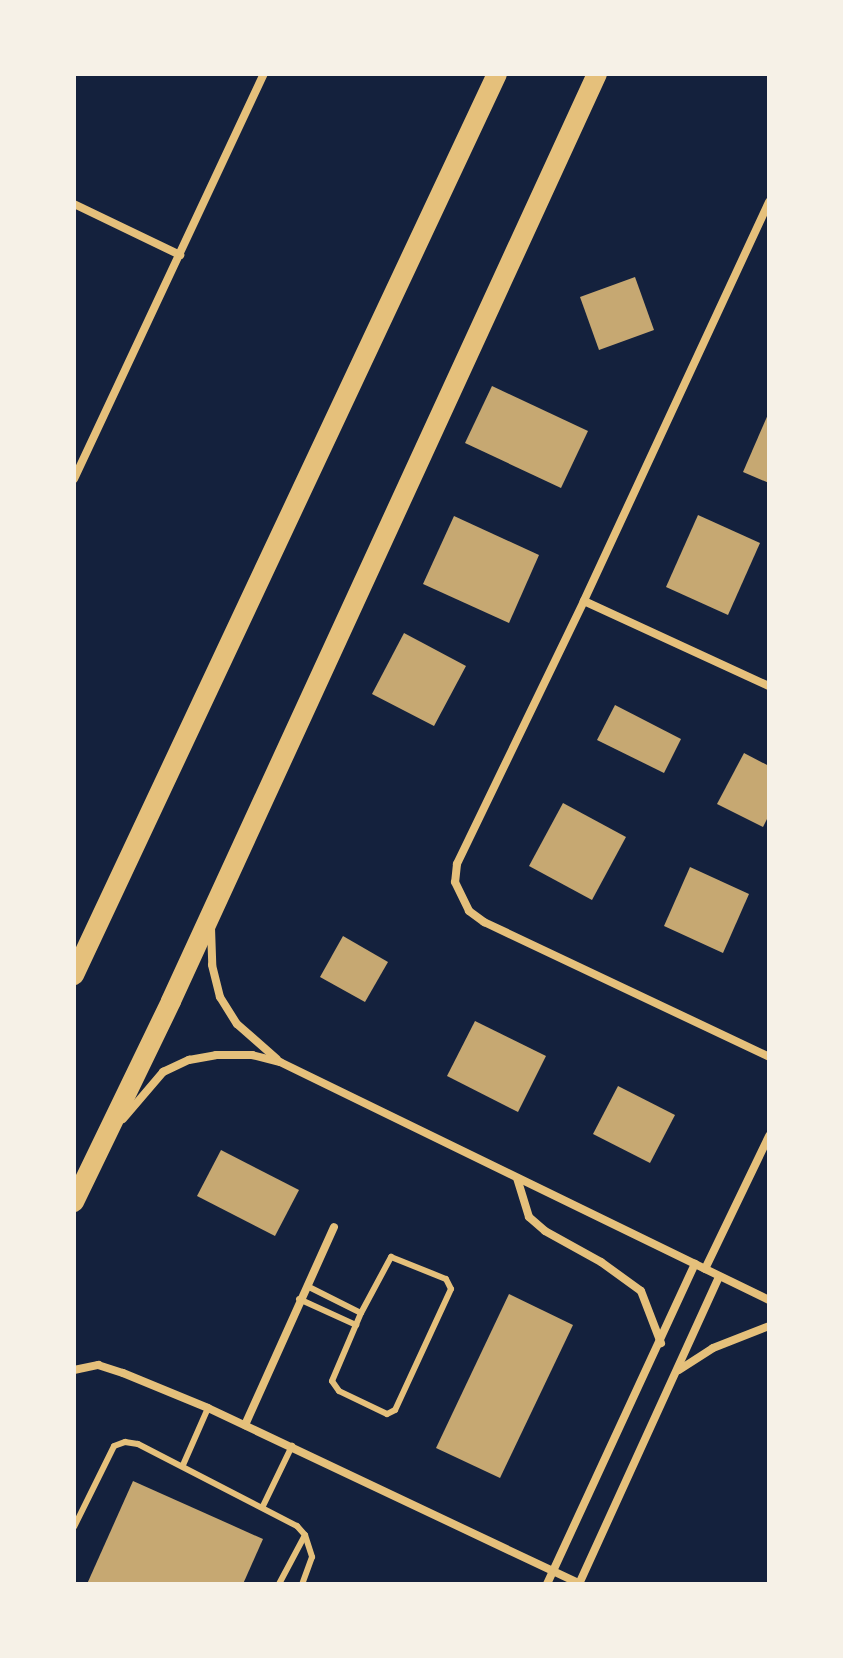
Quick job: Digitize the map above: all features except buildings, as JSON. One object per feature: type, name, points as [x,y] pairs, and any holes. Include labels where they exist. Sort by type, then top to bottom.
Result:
[{"type":"main road","points":[[74,975],[497,74]]},
{"type":"main road","points":[[74,1202],[171,1001],[233,860],[597,74]]},
{"type":"street","points":[[74,479],[264,74]]},
{"type":"street","points":[[769,202],[584,601],[457,864],[455,882],[469,911],[484,922],[769,1057]]},
{"type":"street","points":[[74,204],[180,255]]},
{"type":"street","points":[[584,601],[769,686]]},
{"type":"street","points":[[233,860],[216,900],[212,922],[215,981],[220,997],[237,1024],[280,1062]]},
{"type":"street","points":[[98,1152],[163,1072],[189,1060],[216,1055],[252,1055],[280,1062],[769,1300]]},
{"type":"street","points":[[705,1269],[769,1136]]},
{"type":"street","points":[[517,1178],[529,1217],[545,1231],[601,1262],[641,1291],[661,1343]]},
{"type":"street","points":[[245,1425],[299,1299],[334,1227]]},
{"type":"street","points":[[547,1584],[695,1264]]},
{"type":"street","points":[[74,1370],[98,1365],[208,1408],[579,1584],[719,1277]]},
{"type":"street","points":[[678,1370],[713,1348],[769,1326]]},
{"type":"lane","points":[[394,1256],[446,1279],[451,1286],[393,1413],[387,1414],[350,1397],[333,1385],[333,1378],[356,1325],[386,1261],[394,1256]]},
{"type":"lane","points":[[306,1285],[361,1313]]},
{"type":"lane","points":[[299,1299],[356,1325]]},
{"type":"lane","points":[[183,1465],[208,1408]]},
{"type":"lane","points":[[74,1527],[114,1446],[125,1442],[138,1444],[263,1506],[305,1535],[312,1557],[302,1584]]},
{"type":"lane","points":[[263,1506],[292,1446]]},
{"type":"lane","points":[[279,1584],[305,1535]]}]
